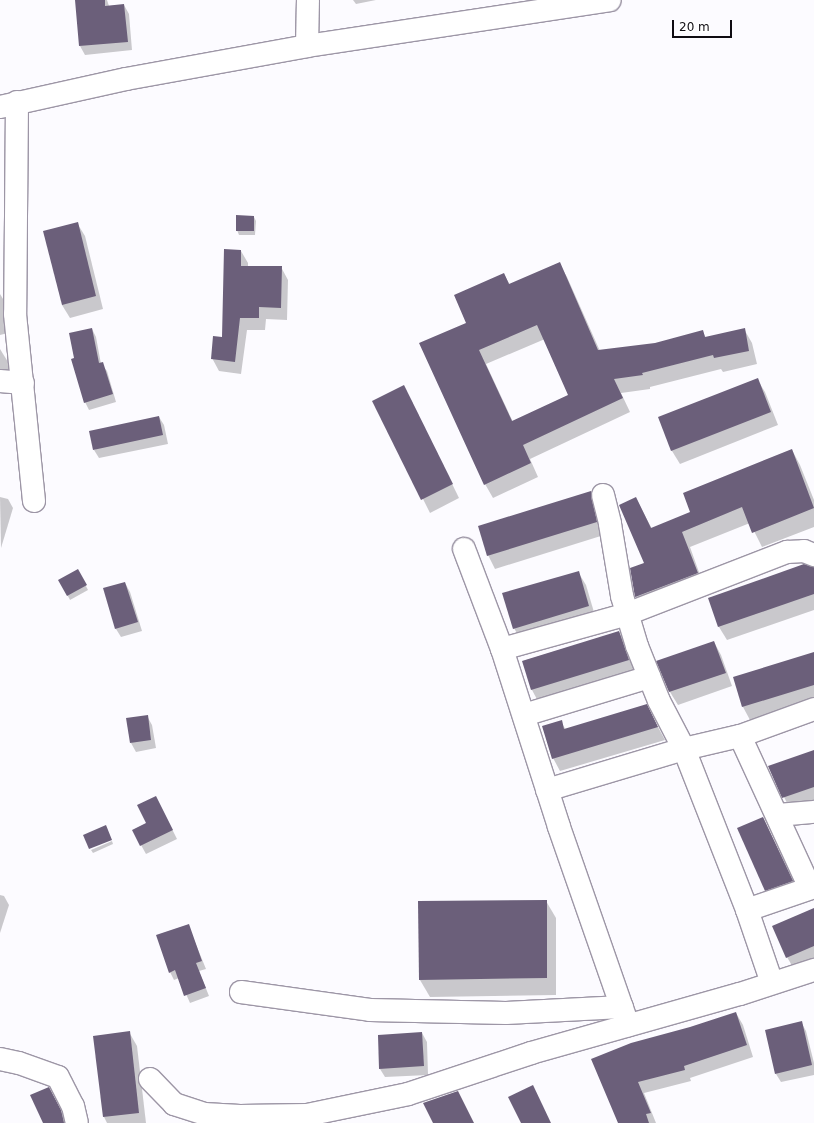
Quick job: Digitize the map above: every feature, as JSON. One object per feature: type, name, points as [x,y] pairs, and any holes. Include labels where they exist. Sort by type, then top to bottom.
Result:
[{"type":"street","points":[[307,46],[308,0]]},
{"type":"street","points":[[34,501],[15,314],[8,105],[126,79],[307,46],[489,9],[610,0]]},
{"type":"street","points":[[0,381],[23,383]]},
{"type":"street","points":[[603,495],[622,596],[627,614],[659,701],[684,749],[747,910],[772,983]]},
{"type":"street","points":[[464,549],[502,649],[601,952],[625,1016]]},
{"type":"street","points":[[502,649],[627,614],[787,552],[804,550],[814,555]]},
{"type":"street","points":[[524,715],[649,677]]},
{"type":"street","points":[[547,790],[684,749],[740,736],[814,709]]},
{"type":"street","points":[[740,736],[812,888],[747,910]]},
{"type":"street","points":[[778,815],[814,812]]},
{"type":"street","points":[[150,1079],[174,1104],[204,1114],[240,1116],[307,1115],[408,1094],[531,1053],[625,1016],[772,983],[814,970]]},
{"type":"street","points":[[241,992],[370,1010],[625,1016]]},
{"type":"street","points":[[0,1059],[19,1062],[58,1077],[70,1100],[77,1123]]},
{"type":"building","points":[[75,0],[105,0],[105,6],[124,4],[128,42],[79,46]]},
{"type":"building","points":[[236,215],[254,216],[254,231],[236,231]]},
{"type":"building","points":[[78,222],[96,296],[62,305],[43,231]]},
{"type":"building","points":[[224,249],[241,250],[241,266],[282,266],[281,308],[259,307],[259,318],[240,318],[235,362],[211,359],[213,336],[222,337]]},
{"type":"building","points":[[560,262],[598,350],[655,343],[703,330],[705,337],[745,328],[749,351],[714,358],[713,355],[642,373],[643,375],[614,379],[623,398],[523,445],[531,463],[484,485],[419,343],[466,323],[454,295],[504,273],[509,284]],"holes":[[[537,325],[568,395],[512,421],[479,350]]]},
{"type":"building","points":[[92,328],[99,363],[103,362],[113,394],[84,403],[71,359],[74,358],[69,333]]},
{"type":"building","points":[[758,378],[771,412],[671,451],[658,417]]},
{"type":"building","points":[[404,385],[453,484],[421,500],[372,401]]},
{"type":"building","points":[[159,416],[163,435],[93,450],[89,431]]},
{"type":"building","points":[[792,449],[814,508],[752,533],[742,507],[682,532],[698,573],[635,597],[630,568],[644,563],[619,505],[636,497],[651,528],[690,512],[683,493]]},
{"type":"building","points":[[591,491],[597,522],[487,556],[478,526]]},
{"type":"building","points":[[804,564],[814,567],[814,594],[718,627],[708,598]]},
{"type":"building","points":[[78,569],[87,585],[67,596],[58,580]]},
{"type":"building","points":[[579,571],[589,606],[513,629],[502,593]]},
{"type":"building","points":[[125,582],[138,622],[115,629],[103,588]]},
{"type":"building","points":[[619,631],[629,660],[531,690],[522,661]]},
{"type":"building","points":[[714,641],[726,673],[669,692],[656,661]]},
{"type":"building","points":[[814,652],[814,685],[742,707],[733,677]]},
{"type":"building","points":[[647,704],[658,727],[552,759],[542,726],[562,720],[564,729]]},
{"type":"building","points":[[148,715],[151,740],[130,743],[126,718]]},
{"type":"building","points":[[814,750],[814,787],[782,798],[768,766]]},
{"type":"building","points":[[156,796],[173,830],[140,846],[132,830],[146,823],[137,805]]},
{"type":"building","points":[[763,817],[793,881],[765,891],[737,828]]},
{"type":"building","points":[[106,825],[112,840],[89,849],[83,835]]},
{"type":"building","points":[[547,900],[547,978],[419,980],[418,901]]},
{"type":"building","points":[[814,908],[814,946],[786,958],[772,926]]},
{"type":"building","points":[[189,924],[202,961],[196,963],[206,988],[184,996],[175,970],[169,973],[156,935]]},
{"type":"building","points":[[736,1012],[747,1045],[684,1066],[685,1070],[638,1082],[651,1113],[646,1114],[649,1123],[618,1123],[591,1059],[631,1043],[690,1027]]},
{"type":"building","points":[[802,1021],[812,1065],[775,1074],[765,1030]]},
{"type":"building","points":[[130,1031],[139,1113],[103,1117],[93,1036]]},
{"type":"building","points":[[422,1032],[424,1066],[379,1069],[378,1035]]},
{"type":"building","points":[[533,1085],[551,1123],[521,1123],[508,1097]]},
{"type":"building","points":[[49,1087],[61,1110],[64,1123],[43,1123],[30,1095]]},
{"type":"building","points":[[458,1091],[474,1123],[433,1123],[423,1103]]}]
